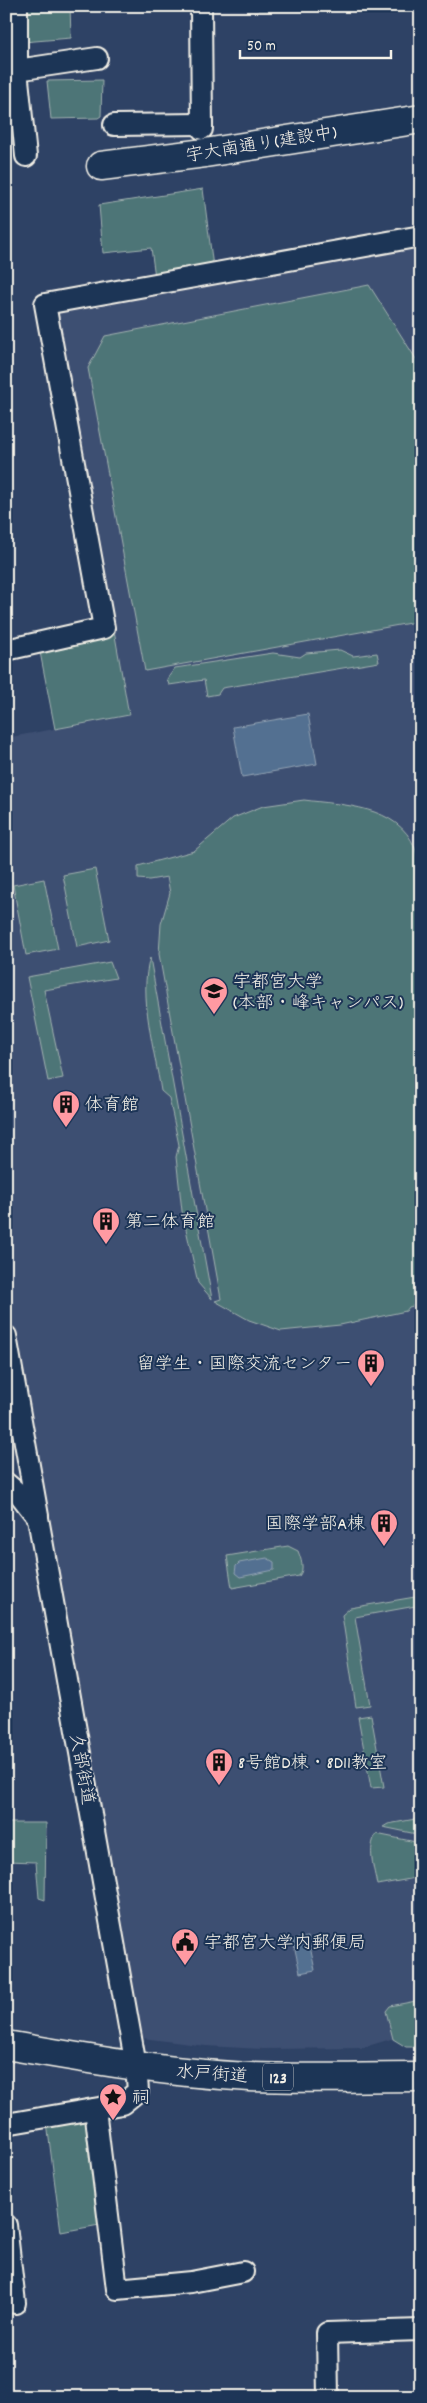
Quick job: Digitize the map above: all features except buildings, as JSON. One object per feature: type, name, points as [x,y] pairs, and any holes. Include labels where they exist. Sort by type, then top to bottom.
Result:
[{"type":"main road","name":"宇大南通り(建設中)","points":[[101,166],[205,153],[421,119]]},
{"type":"main road","name":"水戸街道","points":[[6,2045],[136,2066],[251,2077],[421,2077]]},
{"type":"street","points":[[16,6],[12,71],[26,156]]},
{"type":"street","points":[[114,125],[202,126],[201,6]]},
{"type":"street","points":[[12,71],[97,58]]},
{"type":"street","points":[[6,650],[104,628],[45,304],[421,236]]},
{"type":"street","points":[[6,1336],[38,1518]]},
{"type":"street","name":"久部街道","points":[[6,1483],[20,1495],[38,1518],[136,2066],[138,2091],[122,2104],[95,2109]]},
{"type":"street","points":[[6,2124],[95,2109],[117,2289],[191,2282],[243,2272]]},
{"type":"street","points":[[6,2225],[15,2303]]},
{"type":"street","points":[[328,2397],[327,2333],[421,2330]]},
{"type":"shaded area","name":"宇都宮大学 (本部・峰キャンパス)","points":[[421,244],[421,2047],[406,2047],[391,2039],[361,2048],[263,2049],[206,2046],[142,2038],[6,1292],[6,738],[129,715],[54,308]]},
{"type":"shaded area","points":[[308,714],[317,764],[242,777],[233,727]]},
{"type":"shaded area","points":[[267,1558],[274,1562],[274,1570],[240,1577],[235,1573],[236,1566],[239,1563]]},
{"type":"shaded area","points":[[308,1937],[315,1970],[300,1973],[293,1940]]},
{"type":"green space","points":[[70,6],[71,38],[23,42],[24,7]]},
{"type":"green space","points":[[258,6],[316,6],[316,11],[258,10]]},
{"type":"green space","points":[[102,80],[101,116],[98,118],[51,119],[47,81]]},
{"type":"green space","points":[[203,189],[213,267],[155,277],[151,248],[103,253],[99,205]]},
{"type":"green space","points":[[369,285],[418,362],[421,381],[421,621],[145,671],[88,368],[105,336]]},
{"type":"green space","points":[[114,630],[129,715],[55,729],[39,647]]},
{"type":"green space","points":[[340,650],[353,656],[377,653],[379,662],[222,688],[218,694],[207,696],[204,680],[169,685],[167,679],[175,668],[273,653],[300,657],[306,653]]},
{"type":"green space","points":[[304,800],[351,806],[382,815],[396,823],[407,834],[417,854],[421,874],[421,1304],[409,1307],[406,1311],[340,1325],[281,1331],[249,1320],[215,1301],[221,1299],[159,954],[161,924],[170,893],[167,877],[149,880],[138,879],[138,866],[194,851],[233,818],[263,806]]},
{"type":"green space","points":[[95,869],[109,940],[77,947],[63,875]]},
{"type":"green space","points":[[44,879],[58,949],[26,955],[13,885]]},
{"type":"green space","points":[[150,958],[212,1299],[198,1283],[182,1211],[176,1157],[179,1145],[169,1098],[161,1091],[149,1024],[146,989]]},
{"type":"green space","points":[[110,962],[116,978],[44,990],[63,1078],[48,1081],[27,977]]},
{"type":"green space","points":[[288,1546],[298,1551],[302,1567],[299,1576],[232,1588],[227,1556]]},
{"type":"green space","points":[[421,1596],[421,1605],[355,1617],[370,1705],[356,1707],[342,1615],[350,1608]]},
{"type":"green space","points":[[371,1715],[384,1787],[371,1788],[358,1717]]},
{"type":"green space","points":[[421,1818],[421,1835],[383,1827],[388,1824]]},
{"type":"green space","points":[[6,1823],[46,1823],[45,1900],[39,1898],[36,1862],[6,1861]]},
{"type":"green space","points":[[376,1834],[421,1843],[421,1877],[377,1885],[372,1853],[373,1840]]},
{"type":"green space","points":[[421,2000],[421,2047],[406,2047],[393,2039],[386,2011],[390,2006]]},
{"type":"green space","points":[[93,2115],[105,2224],[61,2232],[47,2123]]},
{"type":"place","name":"宇都宮大学 (本部・峰キャンパス)","points":[[214,1015]]},
{"type":"place","name":"体育館","points":[[66,1128]]},
{"type":"place","name":"第二体育館","points":[[106,1245]]},
{"type":"place","name":"留学生・国際交流センター","points":[[371,1387]]},
{"type":"place","name":"国際学部A棟","points":[[384,1547]]},
{"type":"place","name":"8号館D棟・8D11教室","points":[[219,1786]]},
{"type":"place","name":"宇都宮大学内郵便局","points":[[185,1966]]},
{"type":"place","name":"祠","points":[[113,2121]]}]
